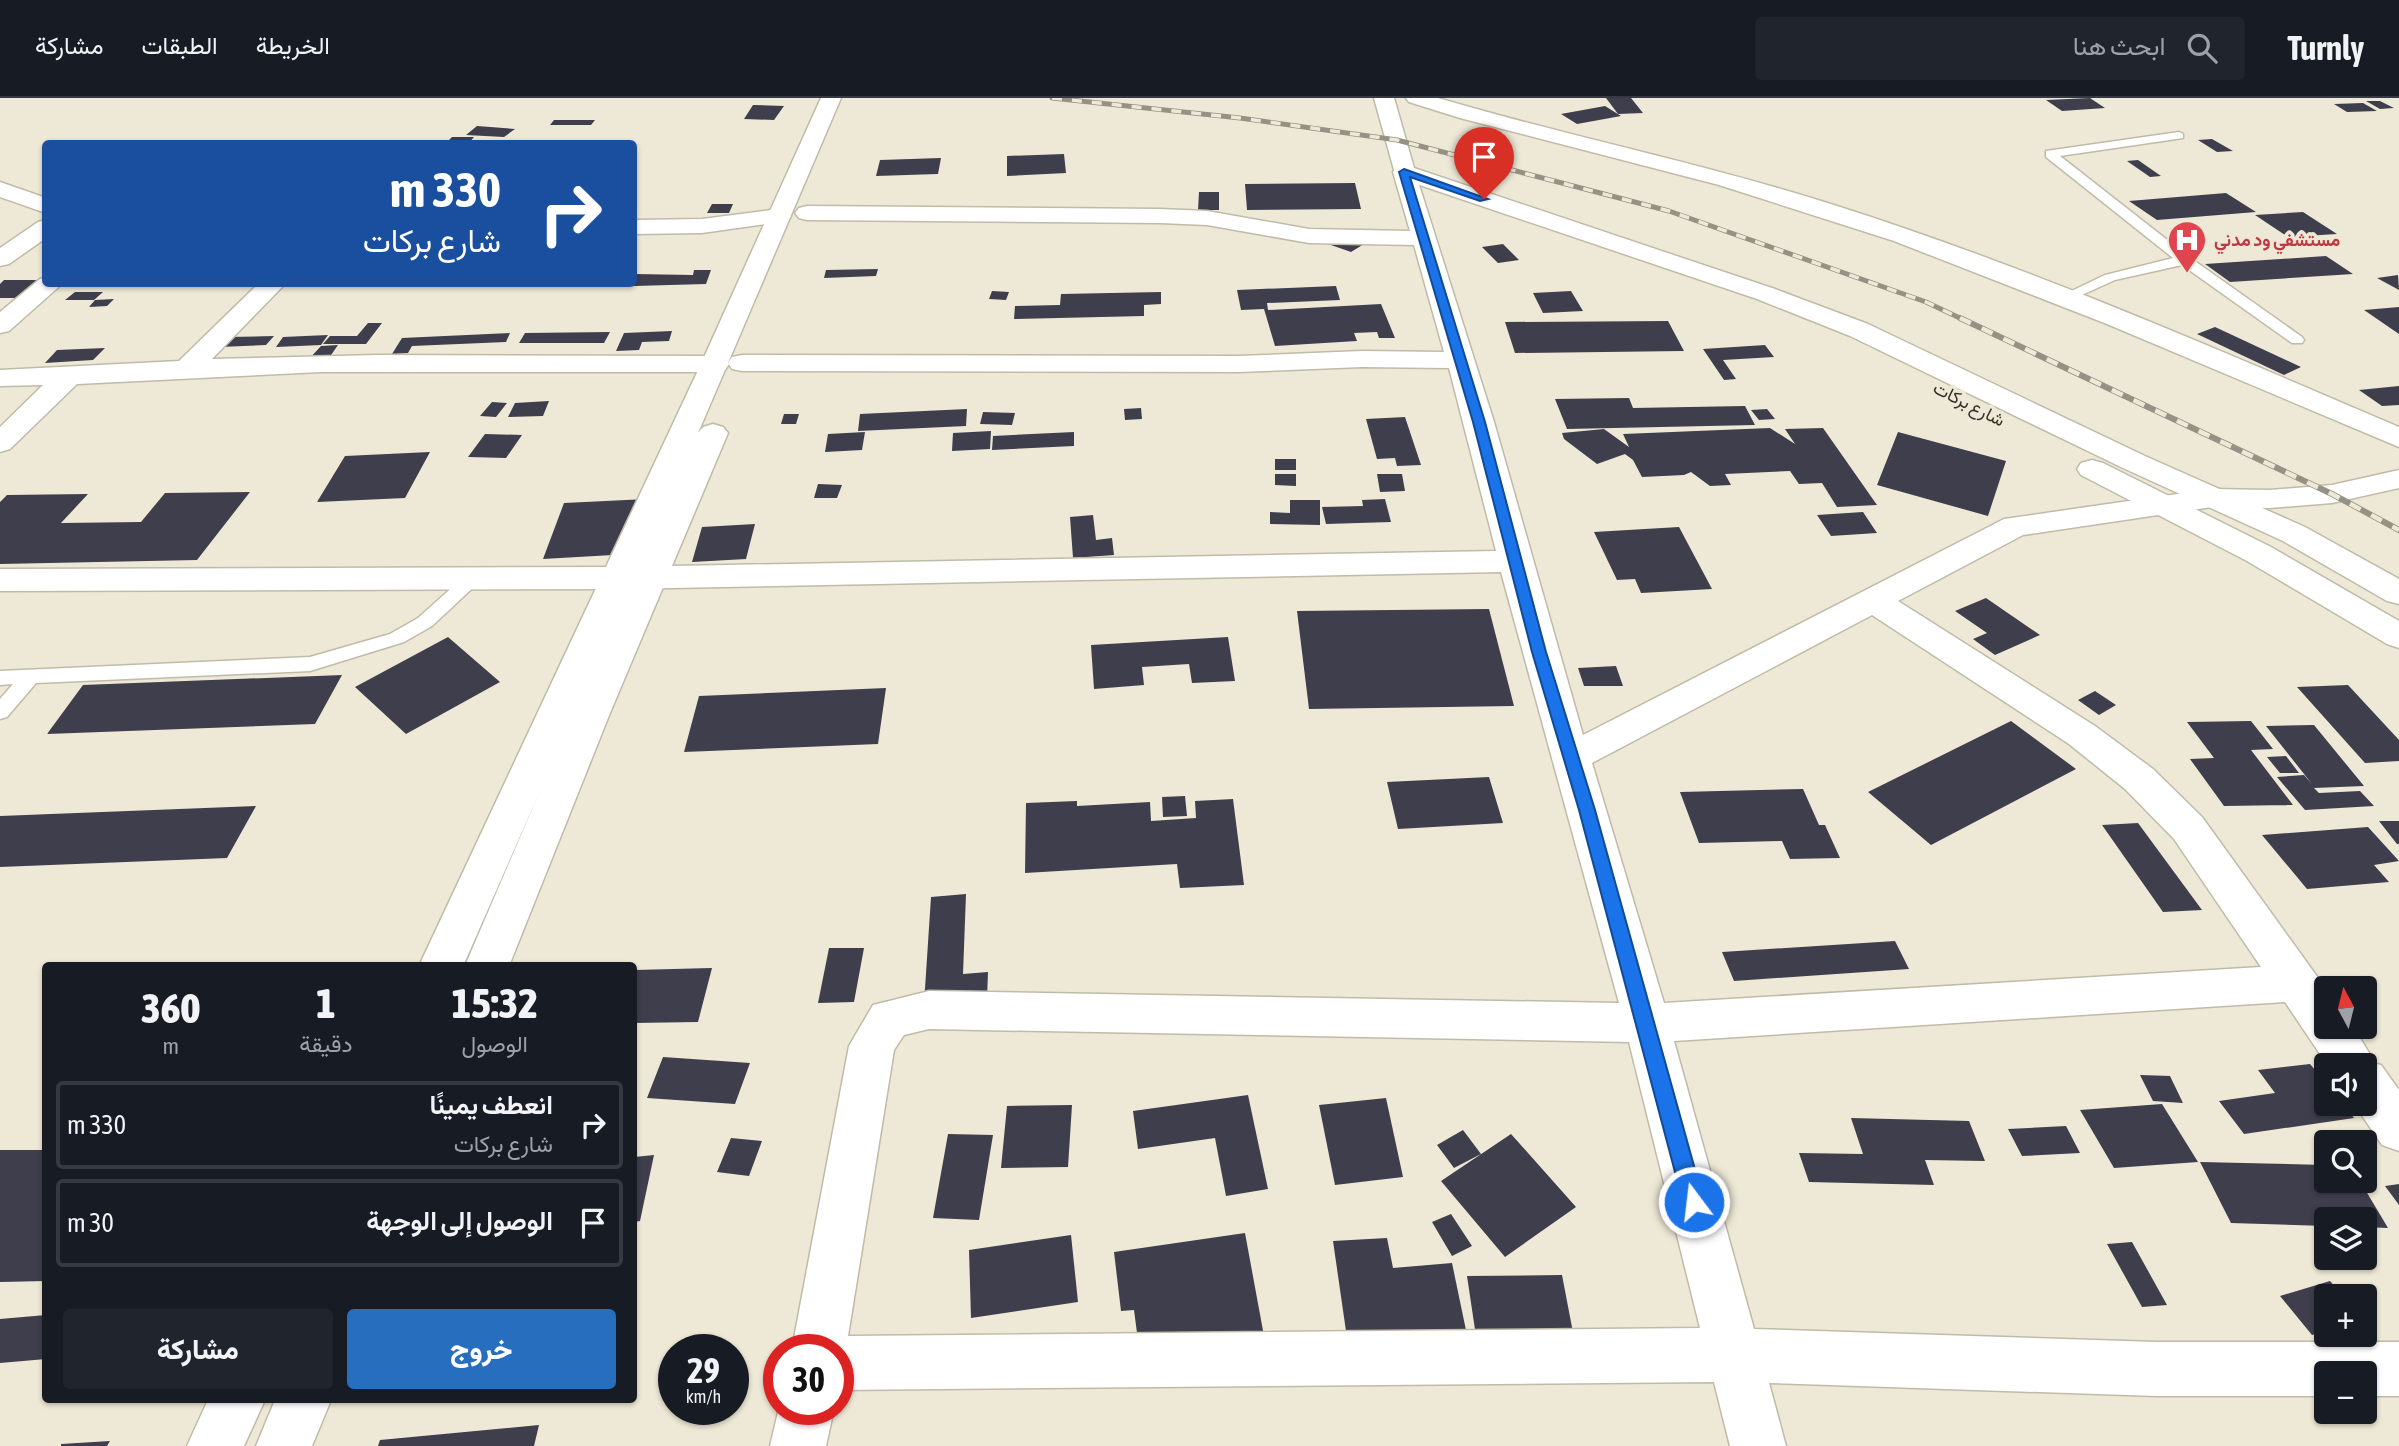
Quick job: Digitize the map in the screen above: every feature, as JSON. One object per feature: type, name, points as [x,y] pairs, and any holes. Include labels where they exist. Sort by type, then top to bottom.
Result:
[{"type":"street","points":[[793,215],[831,98]]},
{"type":"street","points":[[489,962],[652,576],[729,363],[793,215],[856,98]]},
{"type":"street","points":[[1416,98],[1826,210],[2068,296],[2399,438]]},
{"type":"street","points":[[1386,99],[1422,238],[1479,422],[1515,561],[1647,1023],[1758,1446]]},
{"type":"street","name":"شارع بركات","points":[[1404,172],[1766,294],[1859,330],[2212,498],[2294,534],[2399,593]]},
{"type":"street","points":[[0,189],[42,205]]},
{"type":"street","name":"شارع بركات","points":[[1520,213],[1572,247],[1626,269],[1731,304],[1911,375],[2259,554],[2399,636]]},
{"type":"street","points":[[637,227],[702,226],[793,215],[1184,217],[1207,218],[1309,236],[1422,238]]},
{"type":"street","points":[[0,324],[42,235]]},
{"type":"street","points":[[187,368],[269,287]]},
{"type":"street","points":[[0,378],[330,364],[1156,362],[1238,365],[1362,359],[1459,360]]},
{"type":"street","points":[[443,962],[545,732],[619,578],[729,363]]},
{"type":"street","points":[[0,443],[68,377]]},
{"type":"street","points":[[1572,757],[2015,526],[2212,498],[2270,499],[2332,494],[2399,479]]},
{"type":"street","points":[[2367,487],[2399,503]]},
{"type":"street","points":[[0,580],[619,578],[1377,566],[1515,561]]},
{"type":"street","points":[[1871,599],[2082,735],[2139,779],[2188,828],[2314,1009]]},
{"type":"street","points":[[822,1334],[872,1046],[889,1019],[929,1010],[1647,1023],[2295,983]]},
{"type":"street","points":[[2377,1098],[2399,1129]]},
{"type":"street","points":[[854,1363],[1734,1355],[2156,1369],[2399,1369]]},
{"type":"street","points":[[215,1446],[236,1403]]},
{"type":"street","points":[[284,1446],[302,1403]]},
{"type":"street","points":[[798,1446],[803,1425]]},
{"type":"lane","points":[[2179,136],[2050,154],[2184,260],[2297,340]]},
{"type":"lane","points":[[2068,296],[2098,280],[2124,271],[2184,260]]},
{"type":"lane","points":[[0,678],[310,664],[397,638],[425,622],[472,579]]},
{"type":"lane","points":[[0,712],[29,678]]},
{"type":"building","points":[[1606,98],[1631,98],[1643,113],[1618,114]]},
{"type":"building","points":[[2090,98],[2105,108],[2062,111],[2046,100]]},
{"type":"building","points":[[2366,101],[2380,101],[2394,108],[2380,109]]},
{"type":"building","points":[[2363,103],[2377,111],[2347,112],[2334,104]]},
{"type":"building","points":[[753,105],[784,106],[774,120],[744,119]]},
{"type":"building","points":[[1605,106],[1621,116],[1577,124],[1561,114]]},
{"type":"building","points":[[554,120],[595,120],[591,125],[550,125]]},
{"type":"building","points":[[477,126],[515,129],[504,137],[466,135]]},
{"type":"building","points":[[452,137],[474,137],[471,140],[449,140]]},
{"type":"building","points":[[2212,139],[2233,151],[2217,152],[2198,140]]},
{"type":"building","points":[[1064,154],[1066,173],[1007,176],[1007,156]]},
{"type":"building","points":[[941,158],[938,174],[876,176],[880,160]]},
{"type":"building","points":[[2138,160],[2161,176],[2150,177],[2127,161]]},
{"type":"building","points":[[1355,183],[1361,209],[1247,210],[1245,184]]},
{"type":"building","points":[[1199,192],[1219,192],[1219,210],[1198,210]]},
{"type":"building","points":[[2226,193],[2256,212],[2157,220],[2129,201]]},
{"type":"building","points":[[712,204],[733,204],[729,213],[707,213]]},
{"type":"building","points":[[2303,212],[2337,234],[2288,237],[2255,215]]},
{"type":"building","points":[[1311,238],[1364,244],[1351,252]]},
{"type":"building","points":[[1503,244],[1519,260],[1498,263],[1482,247]]},
{"type":"building","points":[[2326,256],[2353,274],[2230,282],[2205,264]]},
{"type":"building","points":[[878,269],[876,276],[824,278],[826,270]]},
{"type":"building","points":[[694,270],[711,270],[706,284],[637,286],[637,274],[693,275]]},
{"type":"building","points":[[2398,275],[2399,290],[2377,278]]},
{"type":"building","points":[[4,280],[41,280],[21,298],[0,298],[0,284]]},
{"type":"building","points":[[1336,286],[1340,300],[1267,303],[1268,310],[1381,304],[1395,338],[1379,338],[1377,332],[1354,333],[1357,341],[1275,346],[1264,309],[1241,310],[1237,290]]},
{"type":"building","points":[[992,291],[1009,292],[1006,300],[989,299]]},
{"type":"building","points":[[1571,291],[1583,311],[1543,313],[1533,293]]},
{"type":"building","points":[[75,292],[103,292],[94,300],[65,300]]},
{"type":"building","points":[[1161,292],[1161,304],[1144,305],[1144,316],[1014,319],[1015,306],[1060,305],[1061,294]]},
{"type":"building","points":[[114,299],[107,306],[89,307],[95,300]]},
{"type":"building","points":[[2399,307],[2399,334],[2364,310]]},
{"type":"building","points":[[1668,321],[1684,351],[1515,353],[1505,322]]},
{"type":"building","points":[[368,323],[382,323],[366,344],[323,344],[330,336],[357,336]]},
{"type":"building","points":[[2215,327],[2301,367],[2284,375],[2197,334]]},
{"type":"building","points":[[672,331],[669,341],[642,342],[639,350],[616,351],[624,333]]},
{"type":"building","points":[[610,332],[604,343],[519,343],[525,333]]},
{"type":"building","points":[[510,333],[506,342],[412,346],[408,353],[392,354],[402,338]]},
{"type":"building","points":[[328,335],[321,345],[276,347],[283,337]]},
{"type":"building","points":[[274,336],[266,345],[219,347],[227,337]]},
{"type":"building","points":[[338,345],[329,358],[309,359],[321,346]]},
{"type":"building","points":[[1765,345],[1774,357],[1723,360],[1736,379],[1724,380],[1703,349]]},
{"type":"building","points":[[105,348],[93,360],[45,363],[57,350]]},
{"type":"building","points":[[2399,386],[2399,405],[2382,406],[2359,390]]},
{"type":"building","points":[[1629,398],[1633,408],[1745,406],[1755,425],[1567,429],[1555,399]]},
{"type":"building","points":[[549,401],[543,416],[508,417],[515,403]]},
{"type":"building","points":[[492,402],[507,403],[496,417],[480,416]]},
{"type":"building","points":[[1141,408],[1142,419],[1125,420],[1124,409]]},
{"type":"building","points":[[967,409],[966,426],[858,431],[860,414]]},
{"type":"building","points":[[1767,409],[1775,419],[1759,420],[1751,410]]},
{"type":"building","points":[[983,412],[1015,413],[1012,425],[980,424]]},
{"type":"building","points":[[784,414],[799,414],[796,424],[781,424]]},
{"type":"building","points":[[1405,417],[1421,465],[1397,466],[1395,458],[1377,459],[1366,419]]},
{"type":"building","points":[[1770,428],[1795,444],[1785,429],[1823,428],[1877,505],[1837,507],[1822,483],[1799,484],[1790,471],[1725,474],[1731,485],[1710,486],[1691,472],[1684,475],[1642,477],[1633,460],[1625,454],[1597,464],[1564,439],[1562,433],[1604,429],[1629,447],[1623,434]]},
{"type":"building","points":[[991,431],[990,449],[952,451],[953,433]]},
{"type":"building","points":[[865,432],[862,450],[825,452],[828,434]]},
{"type":"building","points":[[1074,432],[1074,446],[992,450],[993,436]]},
{"type":"building","points":[[1898,432],[2006,461],[1988,516],[1877,485]]},
{"type":"building","points":[[485,434],[522,435],[506,458],[468,457]]},
{"type":"building","points":[[430,452],[405,498],[317,502],[345,456]]},
{"type":"building","points":[[1275,459],[1296,459],[1296,470],[1275,470]]},
{"type":"building","points":[[1275,474],[1296,474],[1296,486],[1275,485]]},
{"type":"building","points":[[1377,474],[1402,474],[1405,491],[1380,492]]},
{"type":"building","points":[[818,484],[842,485],[837,498],[814,498]]},
{"type":"building","points":[[250,492],[197,560],[0,564],[0,502],[7,495],[88,494],[61,523],[141,522],[165,493]]},
{"type":"building","points":[[647,499],[630,554],[543,559],[564,503]]},
{"type":"building","points":[[1385,499],[1391,522],[1326,524],[1322,507],[1363,506],[1362,500]]},
{"type":"building","points":[[1290,500],[1320,500],[1320,525],[1270,524],[1270,512],[1290,513]]},
{"type":"building","points":[[1863,512],[1877,533],[1831,536],[1817,515]]},
{"type":"building","points":[[1093,515],[1096,540],[1112,538],[1114,555],[1073,558],[1070,517]]},
{"type":"building","points":[[755,524],[746,559],[692,562],[702,527]]},
{"type":"building","points":[[1679,527],[1712,589],[1641,593],[1635,579],[1617,580],[1594,532]]},
{"type":"building","points":[[1986,598],[2040,635],[1995,655],[1973,639],[1987,633],[1955,611]]},
{"type":"building","points":[[1489,609],[1514,706],[1309,709],[1297,611]]},
{"type":"building","points":[[448,637],[500,682],[406,734],[355,687]]},
{"type":"building","points":[[1228,637],[1235,681],[1192,683],[1189,664],[1142,667],[1144,685],[1094,689],[1091,645]]},
{"type":"building","points":[[1616,666],[1623,686],[1584,686],[1578,668]]},
{"type":"building","points":[[342,675],[315,724],[47,734],[83,685]]},
{"type":"building","points":[[2348,685],[2399,740],[2399,761],[2365,763],[2297,687]]},
{"type":"building","points":[[886,688],[878,744],[684,752],[699,696]]},
{"type":"building","points":[[2095,691],[2116,705],[2099,715],[2078,700]]},
{"type":"building","points":[[2011,721],[2076,769],[1931,845],[1868,792]]},
{"type":"building","points":[[2251,721],[2273,749],[2251,750],[2293,805],[2224,806],[2190,759],[2214,758],[2187,722]]},
{"type":"building","points":[[2314,725],[2364,786],[2314,788],[2319,793],[2360,791],[2374,806],[2305,810],[2277,777],[2304,775],[2312,784],[2266,726]]},
{"type":"building","points":[[2286,756],[2299,773],[2280,773],[2267,757]]},
{"type":"building","points":[[1489,777],[1503,823],[1398,829],[1387,782]]},
{"type":"building","points":[[1803,789],[1819,825],[1825,825],[1840,858],[1790,859],[1782,841],[1699,843],[1680,792]]},
{"type":"building","points":[[1185,796],[1187,816],[1163,817],[1162,797]]},
{"type":"building","points":[[1233,799],[1244,885],[1180,888],[1177,864],[1025,873],[1026,803],[1077,801],[1077,806],[1150,802],[1151,821],[1196,818],[1195,801]]},
{"type":"building","points":[[256,806],[227,858],[0,867],[0,816]]},
{"type":"building","points":[[2379,821],[2399,821],[2399,844],[2397,844]]},
{"type":"building","points":[[2138,823],[2202,910],[2163,912],[2102,825]]},
{"type":"building","points":[[2368,827],[2399,861],[2374,865],[2389,882],[2307,889],[2262,835]]},
{"type":"building","points":[[966,894],[963,974],[988,972],[987,999],[924,1004],[931,897]]},
{"type":"building","points":[[1895,941],[1909,969],[1734,981],[1722,952]]},
{"type":"building","points":[[829,948],[864,948],[854,1002],[818,1003]]},
{"type":"building","points":[[712,968],[698,1022],[637,1023],[637,970]]},
{"type":"building","points":[[663,1057],[750,1063],[735,1104],[647,1098]]},
{"type":"building","points":[[2310,1064],[2314,1069],[2314,1116],[2354,1118],[2244,1134],[2219,1101],[2275,1093],[2258,1070]]},
{"type":"building","points":[[2140,1075],[2170,1076],[2183,1103],[2153,1101]]},
{"type":"building","points":[[1248,1095],[1268,1189],[1226,1196],[1215,1138],[1138,1149],[1133,1111]]},
{"type":"building","points":[[1386,1098],[1403,1177],[1335,1185],[1319,1105]]},
{"type":"building","points":[[2162,1104],[2198,1162],[2114,1168],[2080,1110]]},
{"type":"building","points":[[1072,1105],[1068,1167],[1001,1168],[1007,1106]]},
{"type":"building","points":[[1851,1118],[1969,1121],[1985,1161],[1925,1160],[1934,1185],[1809,1182],[1799,1153],[1863,1154]]},
{"type":"building","points":[[2066,1126],[2080,1153],[2022,1156],[2008,1129]]},
{"type":"building","points":[[1463,1130],[1481,1154],[1454,1168],[1437,1145]]},
{"type":"building","points":[[948,1134],[993,1135],[979,1220],[933,1218]]},
{"type":"building","points":[[1511,1134],[1576,1207],[1505,1257],[1441,1181]]},
{"type":"building","points":[[731,1138],[762,1141],[749,1176],[717,1172]]},
{"type":"building","points":[[0,1150],[42,1150],[42,1281],[0,1282]]},
{"type":"building","points":[[654,1155],[640,1221],[637,1222],[637,1157]]},
{"type":"building","points":[[2200,1162],[2314,1165],[2314,1193],[2367,1193],[2375,1207],[2314,1207],[2314,1226],[2231,1223]]},
{"type":"building","points":[[2399,1184],[2399,1205],[2385,1186]]},
{"type":"building","points":[[2377,1210],[2388,1228],[2377,1228]]},
{"type":"building","points":[[1451,1214],[1472,1246],[1452,1256],[1432,1222]]},
{"type":"building","points":[[1245,1233],[1264,1336],[1140,1356],[1134,1310],[1121,1311],[1114,1252]]},
{"type":"building","points":[[1071,1235],[1078,1302],[971,1318],[969,1250]]},
{"type":"building","points":[[1387,1238],[1393,1268],[1452,1263],[1467,1335],[1348,1345],[1333,1241]]},
{"type":"building","points":[[2132,1242],[2167,1305],[2142,1307],[2107,1244]]},
{"type":"building","points":[[1562,1275],[1575,1343],[1477,1343],[1467,1276]]},
{"type":"building","points":[[2314,1286],[2314,1334],[2312,1335],[2280,1296]]},
{"type":"building","points":[[42,1315],[42,1359],[0,1363],[0,1319]]},
{"type":"building","points":[[539,1425],[534,1446],[378,1446],[380,1440]]},
{"type":"building","points":[[110,1441],[107,1446],[61,1446],[61,1444]]},
{"type":"railway","points":[[1052,98],[1240,118],[1397,140],[1669,211],[1926,302],[1964,320]]},
{"type":"railway","points":[[1960,318],[2332,494],[2399,530]]},
{"type":"place","name":"مستشفي ود مدني","points":[[2187,274]]},
{"type":"route","points":[[1484,199],[1404,172],[1479,422],[1539,652],[1587,810],[1694,1202]]}]
